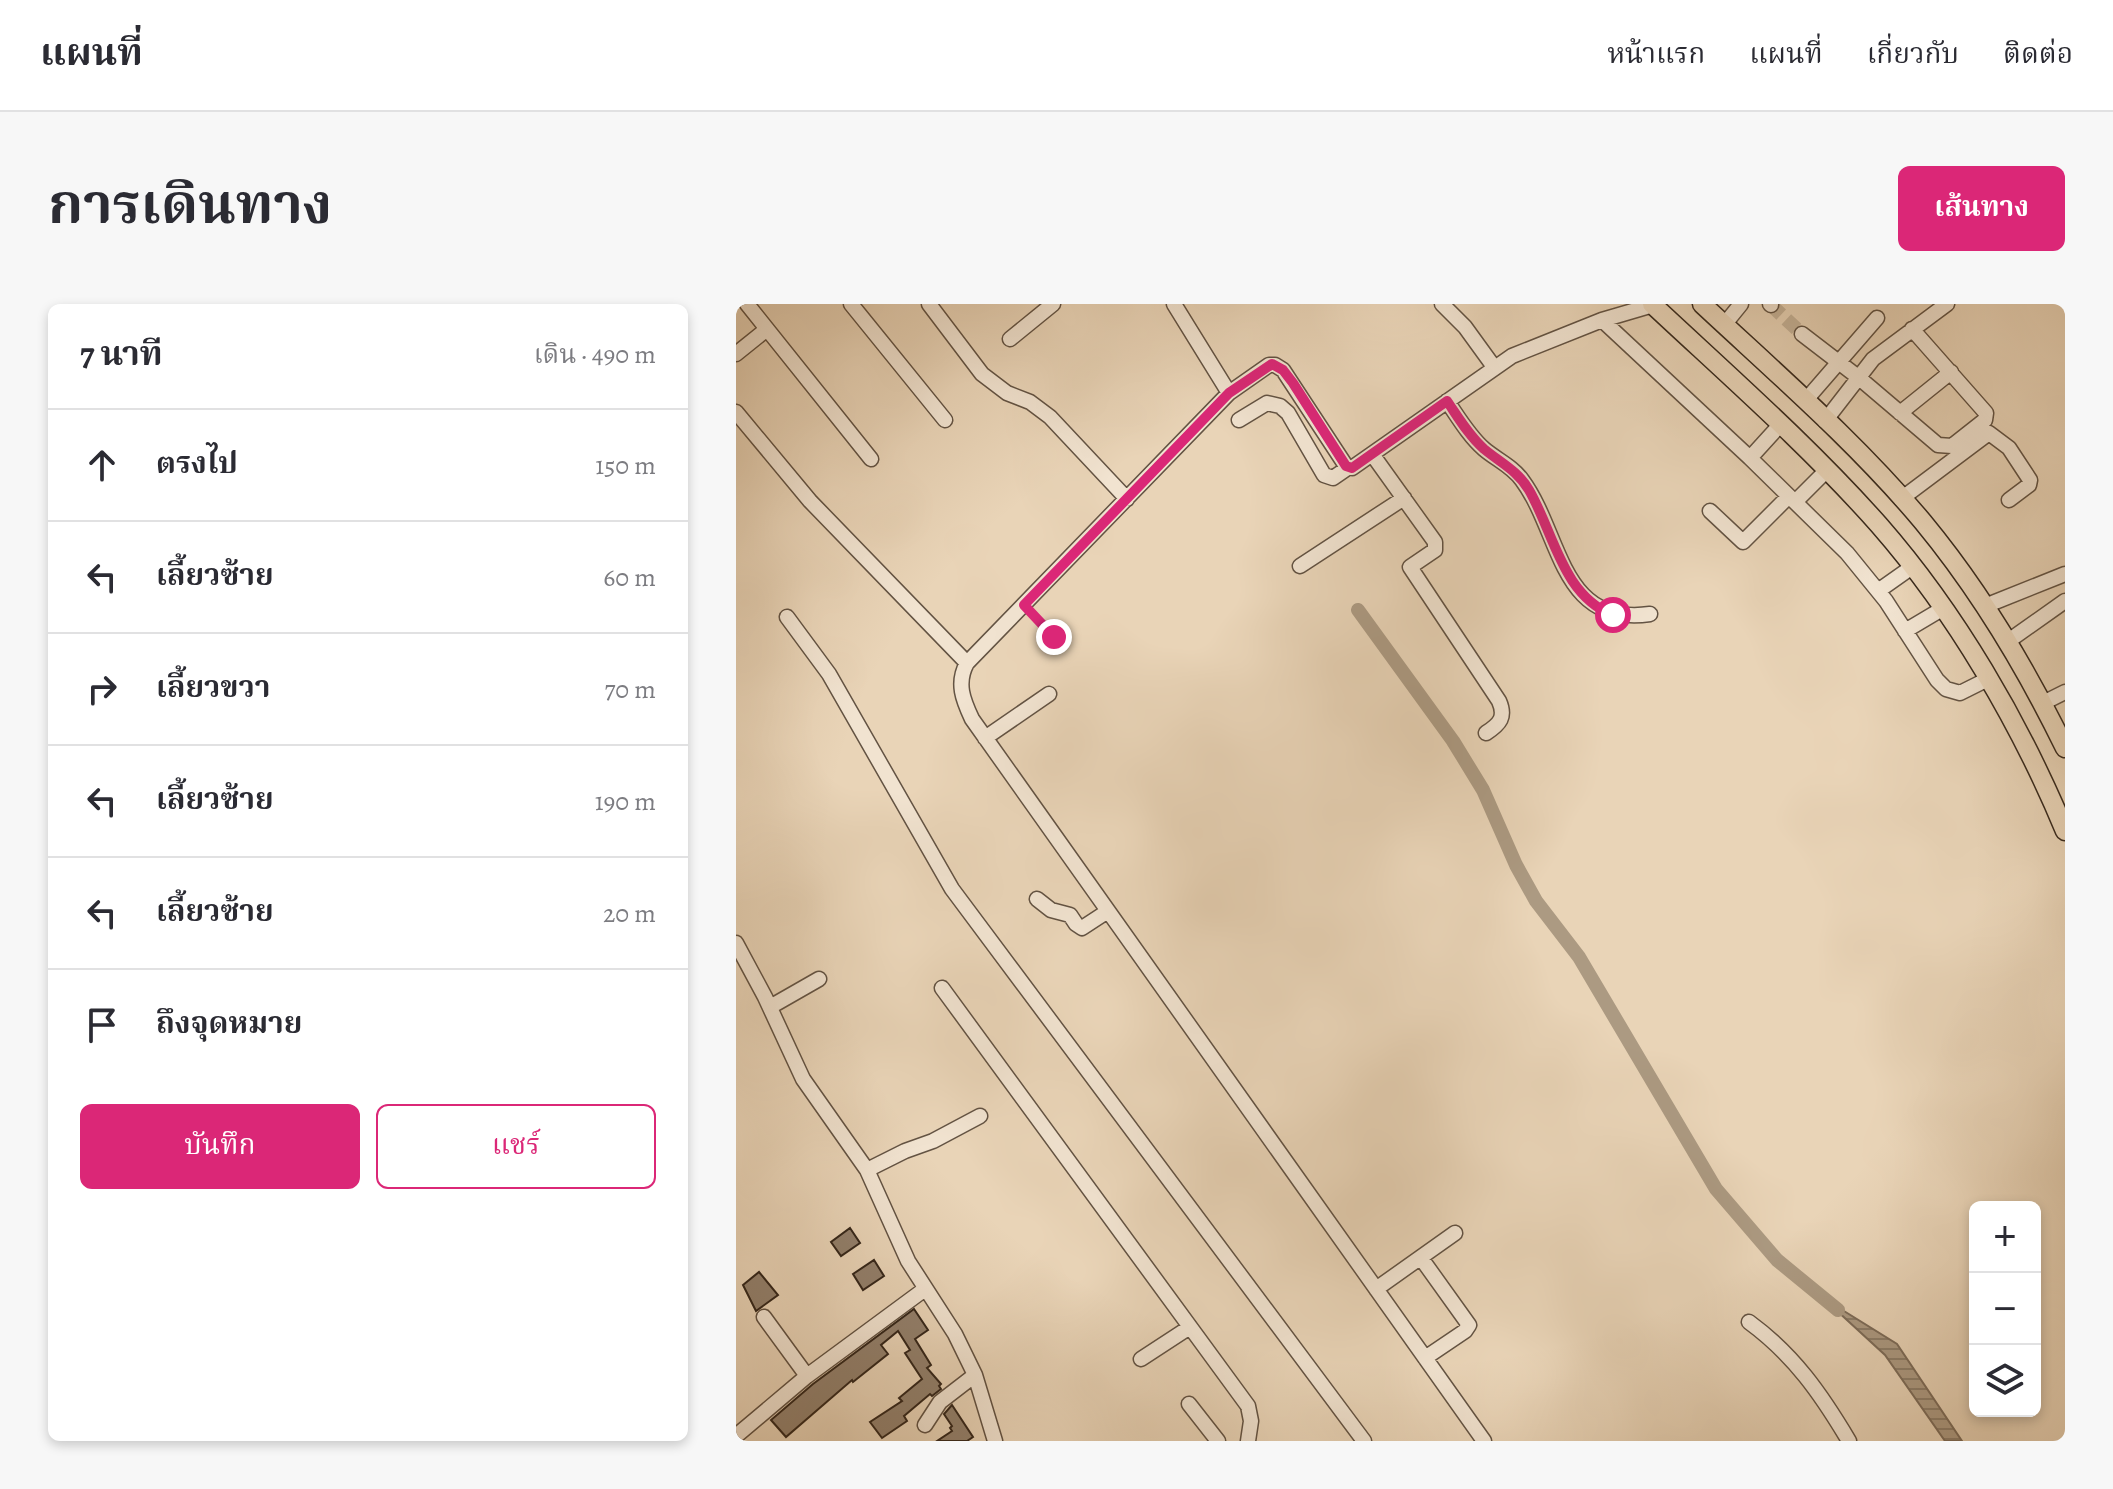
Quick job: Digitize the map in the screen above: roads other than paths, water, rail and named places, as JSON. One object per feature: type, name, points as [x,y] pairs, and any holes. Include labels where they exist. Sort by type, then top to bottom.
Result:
[{"type":"main road","points":[[1653,304],[1827,470],[1912,567],[1988,679],[2028,752],[2065,831]]},
{"type":"main road","points":[[1702,304],[1805,401],[1901,499],[1957,566],[2007,642],[2065,748]]},
{"type":"street","points":[[747,304],[871,459]]},
{"type":"street","points":[[851,304],[945,420]]},
{"type":"street","points":[[929,304],[982,374],[1007,393],[1030,402],[1050,417],[1127,499]]},
{"type":"street","points":[[1010,339],[1053,304]]},
{"type":"street","points":[[1174,304],[1229,393]]},
{"type":"street","points":[[1442,304],[1471,334],[1494,367]]},
{"type":"street","points":[[1239,420],[1267,403],[1280,406],[1288,413],[1324,475],[1333,478],[1352,468],[1512,356],[1602,320],[1653,304]]},
{"type":"street","points":[[1724,325],[1741,304]]},
{"type":"street","points":[[1825,421],[1881,352],[1947,304]]},
{"type":"street","points":[[1805,401],[1877,318]]},
{"type":"street","points":[[1602,320],[1847,553],[1878,591],[1946,689],[1960,693],[1988,679]]},
{"type":"street","points":[[736,354],[767,329]]},
{"type":"street","points":[[1802,334],[1858,377],[1928,439],[1943,447],[1952,446],[1987,417],[1984,409],[1912,329]]},
{"type":"street","points":[[1349,467],[1293,383],[1279,366],[1269,365],[1229,393],[967,663],[962,680],[962,698],[985,738],[1484,1441]]},
{"type":"street","points":[[1900,413],[1951,372]]},
{"type":"street","points":[[1447,401],[1470,434],[1484,449],[1515,471],[1530,491],[1559,556],[1580,591],[1593,605],[1613,615],[1631,617],[1650,614]]},
{"type":"street","points":[[736,412],[810,501],[967,663]]},
{"type":"street","points":[[1750,458],[1780,425]]},
{"type":"street","points":[[1901,499],[1989,433],[2009,448],[2030,480],[2029,485],[2009,500]]},
{"type":"street","points":[[1375,452],[1437,546],[1411,565],[1411,571],[1504,711],[1498,723],[1486,733]]},
{"type":"street","points":[[1710,511],[1743,542],[1827,470]]},
{"type":"street","points":[[1300,566],[1404,498]]},
{"type":"street","points":[[1878,591],[1912,567]]},
{"type":"street","points":[[1985,606],[2065,574]]},
{"type":"street","points":[[2007,642],[2065,601]]},
{"type":"street","points":[[1905,631],[1942,609]]},
{"type":"street","points":[[787,617],[829,674],[952,889],[1364,1441]]},
{"type":"street","points":[[2043,703],[2065,692]]},
{"type":"street","points":[[985,738],[1049,694]]},
{"type":"street","points":[[1037,899],[1051,910],[1070,915],[1082,928],[1108,911]]},
{"type":"street","points":[[736,943],[814,1099],[867,1170],[908,1261],[955,1334],[975,1375],[995,1441]]},
{"type":"street","points":[[770,1007],[819,979]]},
{"type":"street","points":[[942,988],[1248,1406],[1251,1421],[1248,1441]]},
{"type":"street","points":[[867,1170],[980,1116]]},
{"type":"street","points":[[1376,1289],[1455,1233]]},
{"type":"street","points":[[1421,1258],[1469,1325],[1465,1331],[1425,1358]]},
{"type":"street","points":[[736,1436],[807,1376],[925,1289]]},
{"type":"street","points":[[764,1317],[807,1376]]},
{"type":"street","points":[[1749,1322],[1789,1354],[1849,1441]]},
{"type":"street","points":[[1141,1359],[1190,1327]]},
{"type":"street","points":[[925,1425],[940,1402],[975,1375]]},
{"type":"street","points":[[1189,1404],[1218,1441]]},
{"type":"waterway","points":[[1358,610],[1453,741],[1483,790],[1516,865],[1536,901],[1579,957],[1716,1189],[1777,1260],[1838,1310]]},
{"type":"tunnel","points":[[1771,305],[1802,334]]}]
